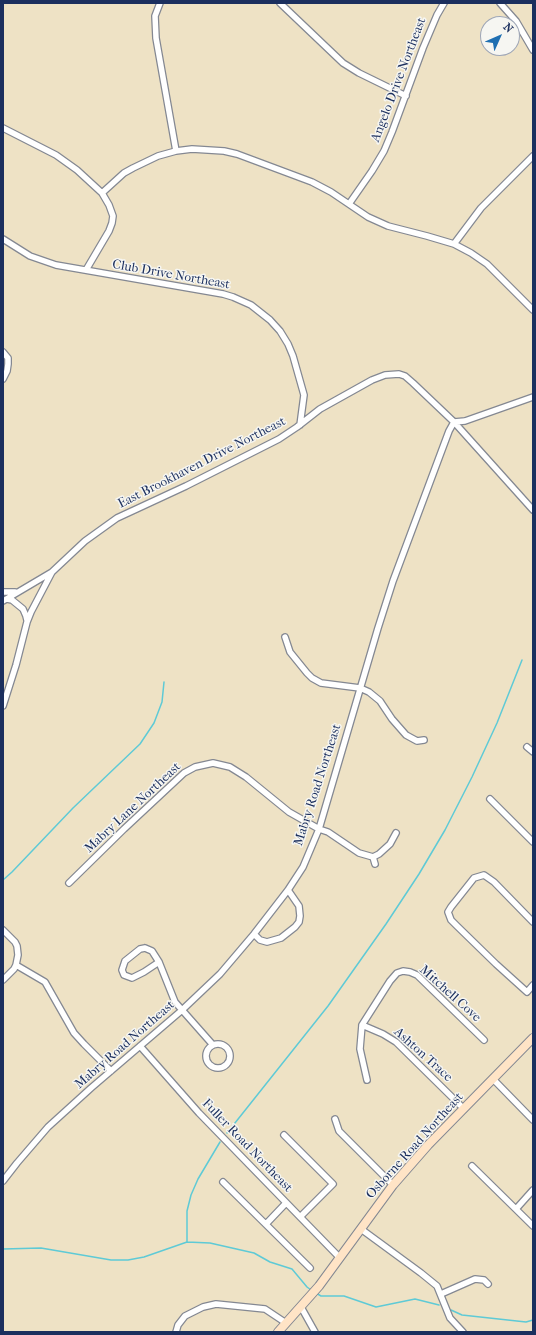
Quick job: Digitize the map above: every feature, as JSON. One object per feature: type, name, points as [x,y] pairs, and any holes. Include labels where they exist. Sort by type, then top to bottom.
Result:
[{"type":"street","points":[[160,3],[155,16],[156,38],[176,151]]},
{"type":"street","points":[[280,3],[343,63],[359,73],[406,96]]},
{"type":"street","name":"Angelo Drive Northeast","points":[[349,204],[384,151],[437,15],[444,3]]},
{"type":"street","points":[[500,3],[516,21],[533,50]]},
{"type":"street","points":[[3,128],[56,155],[89,180],[102,193],[111,209],[112,223],[109,231],[86,270]]},
{"type":"street","points":[[102,193],[110,185],[133,168],[158,156],[176,151],[208,149],[237,154],[312,182],[331,192],[368,217],[388,226],[454,244],[487,264],[533,310]]},
{"type":"street","points":[[454,244],[481,208],[533,156]]},
{"type":"street","name":"Club Drive Northeast","points":[[3,239],[30,256],[48,263],[223,294],[242,301],[258,310],[280,331],[294,356],[304,395],[300,425]]},
{"type":"street","points":[[3,352],[8,358],[7,371],[3,380]]},
{"type":"street","name":"East Brookhaven Drive Northeast","points":[[3,706],[30,612],[52,572],[85,541],[117,518],[186,486],[279,438],[300,425],[320,409],[385,374],[405,376],[456,424],[533,510]]},
{"type":"street","points":[[456,424],[533,397]]},
{"type":"street","name":"Mabry Road Northeast","points":[[3,1181],[16,1163],[48,1127],[182,1011],[220,974],[254,934],[288,890],[302,867],[318,829],[393,581],[443,447],[456,424]]},
{"type":"street","points":[[5,600],[52,572]]},
{"type":"street","points":[[3,592],[17,592]]},
{"type":"street","points":[[3,592],[7,595],[5,600]]},
{"type":"street","points":[[5,600],[12,600],[23,609],[27,622]]},
{"type":"street","points":[[285,637],[290,652],[312,678],[321,683],[360,688],[369,692],[380,701],[392,719],[406,735],[417,741],[424,740]]},
{"type":"street","points":[[527,747],[533,752]]},
{"type":"street","name":"Mabry Lane Northeast","points":[[69,883],[184,773],[195,767],[213,763],[230,767],[246,777],[289,812],[318,829],[328,832],[359,853],[374,857]]},
{"type":"street","points":[[490,799],[533,842]]},
{"type":"street","points":[[375,864],[374,857],[386,849],[396,833]]},
{"type":"street","points":[[533,922],[494,882],[484,875],[474,878],[448,912],[451,920],[496,964],[533,997]]},
{"type":"street","points":[[254,934],[260,940],[267,942],[281,938],[295,928],[299,922],[299,906],[288,890]]},
{"type":"street","points":[[3,930],[12,938],[17,946],[18,956],[16,965],[10,974],[3,980]]},
{"type":"street","points":[[159,962],[132,978],[124,975],[122,970],[125,960],[140,950],[145,948],[152,951],[159,962],[174,1002],[213,1045]]},
{"type":"street","points":[[16,965],[45,982],[74,1033],[111,1071]]},
{"type":"street","name":"Mitchell Cove","points":[[367,1080],[360,1049],[362,1025],[390,981],[397,974],[404,971],[417,975],[484,1040]]},
{"type":"street","points":[[527,992],[533,985]]},
{"type":"street","name":"Ashton Trace","points":[[362,1025],[383,1034],[396,1042],[464,1109]]},
{"type":"street","name":"Osborne Road Northeast","points":[[278,1332],[319,1286],[393,1185],[428,1145],[533,1038]]},
{"type":"street","points":[[213,1045],[225,1045],[229,1053],[230,1057],[228,1062],[219,1069],[211,1067],[206,1060],[206,1054],[213,1045]]},
{"type":"street","name":"Fuller Road Northeast","points":[[140,1046],[199,1113],[340,1258]]},
{"type":"street","points":[[493,1079],[533,1120]]},
{"type":"street","points":[[335,1119],[339,1131],[393,1185]]},
{"type":"street","points":[[284,1135],[333,1184],[300,1217]]},
{"type":"street","points":[[472,1166],[533,1226]]},
{"type":"street","points":[[223,1182],[310,1268]]},
{"type":"street","points":[[516,1209],[533,1190]]},
{"type":"street","points":[[266,1224],[286,1203]]},
{"type":"street","points":[[361,1229],[436,1286],[441,1294],[444,1306],[450,1318],[463,1332]]},
{"type":"street","points":[[441,1294],[475,1280],[484,1280],[488,1284]]},
{"type":"street","points":[[176,1332],[178,1325],[185,1316],[203,1307],[216,1304],[265,1309],[286,1323]]},
{"type":"street","points":[[303,1305],[315,1332]]},
{"type":"waterway","points":[[227,1133],[328,1006],[386,924],[419,874],[445,830],[472,777],[497,723],[522,660]]},
{"type":"waterway","points":[[3,880],[73,808],[140,744],[154,723],[162,702],[164,682]]},
{"type":"waterway","points":[[187,1242],[187,1211],[191,1195],[198,1179],[220,1142]]},
{"type":"waterway","points":[[3,1249],[41,1248],[111,1260],[128,1260],[144,1257],[187,1242],[210,1243],[254,1253],[270,1262],[292,1269],[311,1290]]},
{"type":"waterway","points":[[316,1293],[321,1296],[344,1296],[376,1307],[415,1299],[439,1305]]},
{"type":"waterway","points":[[451,1310],[462,1315],[526,1322],[533,1320]]}]
